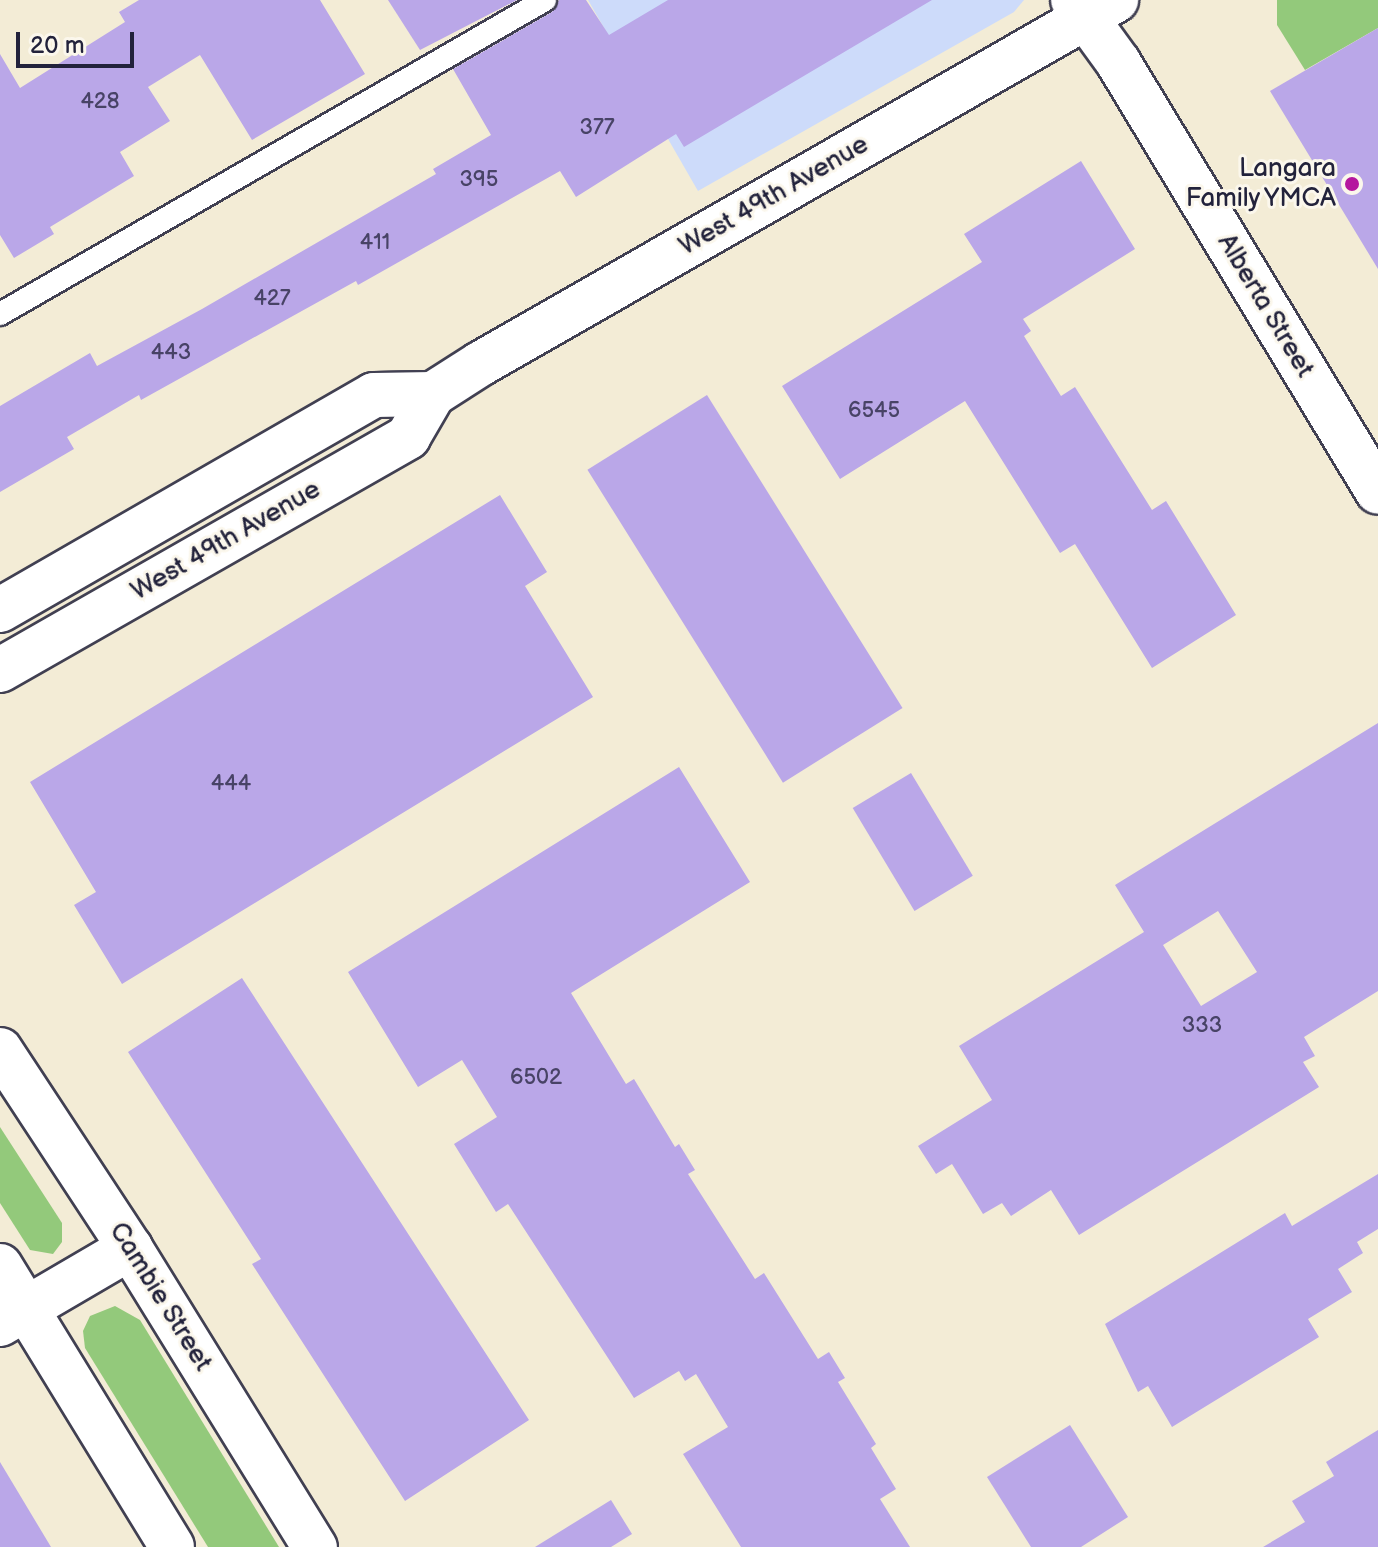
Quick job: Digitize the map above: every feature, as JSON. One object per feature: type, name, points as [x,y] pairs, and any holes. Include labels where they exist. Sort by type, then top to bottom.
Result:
[{"type":"street","name":"West 49th Avenue","points":[[0,670],[408,437],[433,394],[1091,6]]},
{"type":"street","name":"Alberta Street","points":[[1091,6],[1118,62],[1378,492]]},
{"type":"street","name":"West 49th Avenue","points":[[0,610],[374,395],[433,394]]},
{"type":"street","name":"Cambie Street","points":[[0,1050],[130,1248],[315,1547]]},
{"type":"street","points":[[13,1316],[130,1248]]},
{"type":"street","points":[[0,1266],[13,1316],[172,1547]]},
{"type":"lane","points":[[0,314],[545,0]]},
{"type":"shaded area","points":[[588,0],[1024,0],[1014,12],[698,191]]},
{"type":"green space","points":[[1277,0],[1378,0],[1378,28],[1305,70],[1277,25]]},
{"type":"green space","points":[[0,1127],[62,1223],[62,1242],[53,1254],[30,1250],[0,1203]]},
{"type":"green space","points":[[115,1306],[140,1320],[279,1547],[208,1547],[85,1348],[83,1331],[90,1316]]},
{"type":"building","points":[[139,0],[320,0],[365,74],[252,140],[200,55],[148,87],[170,121],[120,152],[134,176],[50,227],[54,234],[14,258],[0,235],[0,54],[20,88],[125,22],[119,12]]},
{"type":"building","points":[[388,0],[517,0],[420,50]]},
{"type":"building","points":[[559,0],[586,0],[609,35],[668,0],[932,0],[684,147],[676,134],[576,197],[560,171],[358,285],[356,281],[141,400],[139,395],[67,437],[74,449],[0,492],[0,406],[90,353],[97,366],[202,309],[436,174],[433,169],[491,135],[453,69],[552,12]]},
{"type":"building","name":"Langara Family YMCA","points":[[1378,28],[1378,269],[1270,91]]},
{"type":"building","points":[[1081,161],[1135,249],[1023,319],[1031,331],[1024,336],[1061,396],[1075,387],[1152,510],[1166,501],[1236,615],[1152,668],[1075,544],[1060,553],[965,401],[840,479],[782,386],[982,262],[964,234]]},
{"type":"building","points":[[707,395],[903,708],[783,783],[587,470]]},
{"type":"building","points":[[500,495],[547,572],[525,586],[593,697],[122,984],[74,905],[96,892],[30,782]]},
{"type":"building","points":[[1378,723],[1378,991],[1304,1037],[1315,1056],[1303,1062],[1319,1087],[1079,1235],[1051,1190],[1011,1216],[1002,1203],[983,1214],[952,1164],[936,1174],[918,1146],[992,1100],[959,1046],[1144,932],[1115,885]],"holes":[[[1218,911],[1257,972],[1201,1006],[1163,945]]]},
{"type":"building","points":[[679,767],[750,882],[571,993],[626,1084],[634,1079],[675,1147],[679,1144],[695,1170],[688,1174],[755,1279],[764,1273],[818,1359],[829,1352],[845,1378],[838,1382],[876,1444],[871,1448],[896,1489],[880,1499],[910,1547],[741,1547],[683,1454],[728,1427],[696,1374],[685,1381],[679,1371],[634,1398],[508,1204],[496,1212],[454,1144],[497,1117],[462,1060],[418,1087],[348,972]]},
{"type":"building","points":[[911,773],[973,876],[915,911],[853,808]]},
{"type":"building","points":[[242,978],[529,1420],[405,1501],[252,1264],[261,1259],[128,1052]]},
{"type":"building","points":[[1378,1174],[1378,1229],[1357,1242],[1363,1253],[1338,1269],[1352,1292],[1308,1319],[1319,1337],[1172,1427],[1148,1386],[1138,1392],[1105,1324],[1285,1213],[1292,1226]]},
{"type":"building","points":[[1070,1425],[1128,1517],[1081,1547],[1031,1547],[987,1477]]},
{"type":"building","points":[[1378,1430],[1378,1547],[1263,1547],[1305,1522],[1292,1501],[1334,1476],[1326,1462]]},
{"type":"building","points":[[0,1462],[51,1547],[0,1547]]},
{"type":"building","points":[[611,1500],[632,1534],[611,1547],[535,1547]]},
{"type":"place","name":"Langara Family YMCA","points":[[1352,184]]}]
